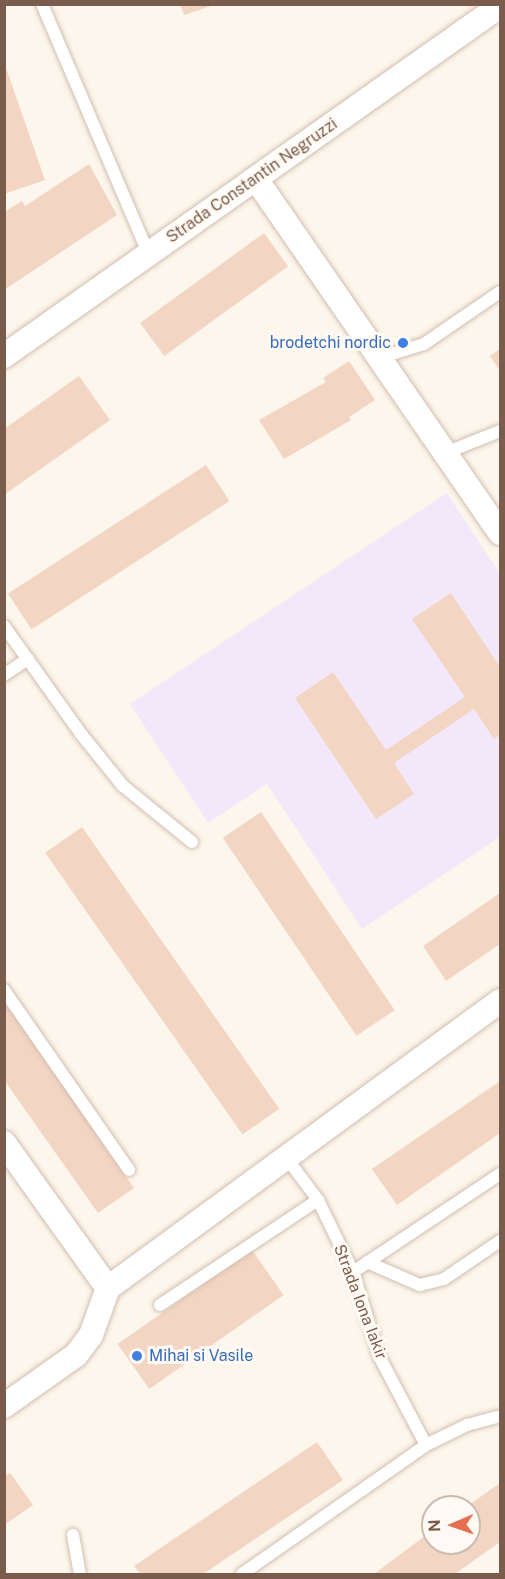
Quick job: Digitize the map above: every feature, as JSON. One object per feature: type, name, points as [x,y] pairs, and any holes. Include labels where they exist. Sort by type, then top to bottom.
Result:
[{"type":"street","name":"Strada Constantin Negruzzi","points":[[4,356],[501,6]]},
{"type":"street","points":[[256,179],[501,533]]},
{"type":"street","points":[[4,1406],[76,1355],[91,1335],[108,1288],[285,1156],[501,1001]]},
{"type":"street","points":[[4,1143],[108,1288]]},
{"type":"lane","points":[[42,4],[148,253]]},
{"type":"lane","points":[[380,358],[424,344],[501,292]]},
{"type":"lane","points":[[445,453],[501,431]]},
{"type":"lane","points":[[4,626],[123,786],[192,842]]},
{"type":"lane","points":[[4,675],[28,659]]},
{"type":"lane","points":[[4,990],[129,1170]]},
{"type":"lane","name":"Strada Iona Iakir","points":[[285,1156],[318,1200],[353,1272],[380,1358],[426,1445]]},
{"type":"lane","points":[[353,1272],[501,1174]]},
{"type":"lane","points":[[160,1305],[318,1200]]},
{"type":"lane","points":[[367,1262],[420,1285],[444,1279],[501,1241]]},
{"type":"lane","points":[[242,1575],[426,1445],[467,1425],[501,1416]]},
{"type":"lane","points":[[73,1535],[81,1575]]},
{"type":"shaded area","points":[[447,493],[500,574],[500,837],[362,929],[267,784],[208,823],[130,704]]},
{"type":"building","points":[[180,4],[214,4],[214,5],[184,15]]},
{"type":"building","points":[[4,62],[45,180],[4,194]]},
{"type":"building","points":[[89,164],[117,215],[4,290],[4,212],[22,201],[25,206]]},
{"type":"building","points":[[264,233],[288,266],[164,356],[140,323]]},
{"type":"building","points":[[500,349],[500,371],[490,356]]},
{"type":"building","points":[[349,361],[375,400],[349,417],[351,420],[284,459],[259,420],[326,382],[323,378]]},
{"type":"building","points":[[79,376],[110,420],[4,495],[4,429]]},
{"type":"building","points":[[206,465],[229,501],[31,630],[8,594]]},
{"type":"building","points":[[451,593],[500,667],[500,735],[494,739],[474,709],[394,763],[414,794],[376,819],[295,698],[333,672],[386,750],[465,697],[412,619]]},
{"type":"building","points":[[261,812],[395,1010],[357,1036],[223,838]]},
{"type":"building","points":[[82,827],[279,1109],[242,1135],[45,853]]},
{"type":"building","points":[[500,893],[500,944],[446,981],[423,946]]},
{"type":"building","points":[[4,1002],[134,1188],[98,1213],[4,1080]]},
{"type":"building","points":[[500,1081],[500,1133],[397,1205],[372,1169]]},
{"type":"building","points":[[252,1250],[284,1295],[149,1389],[118,1344]]},
{"type":"building","points":[[317,1442],[343,1480],[203,1574],[140,1574],[134,1566]]},
{"type":"building","points":[[10,1473],[33,1505],[4,1525],[4,1477]]},
{"type":"building","points":[[500,1483],[500,1542],[455,1574],[374,1574],[421,1539],[421,1555],[481,1555],[481,1496]]},
{"type":"place","name":"brodetchi nordic","points":[[403,343]]},
{"type":"place","name":"Mihai si Vasile","points":[[137,1356]]}]
